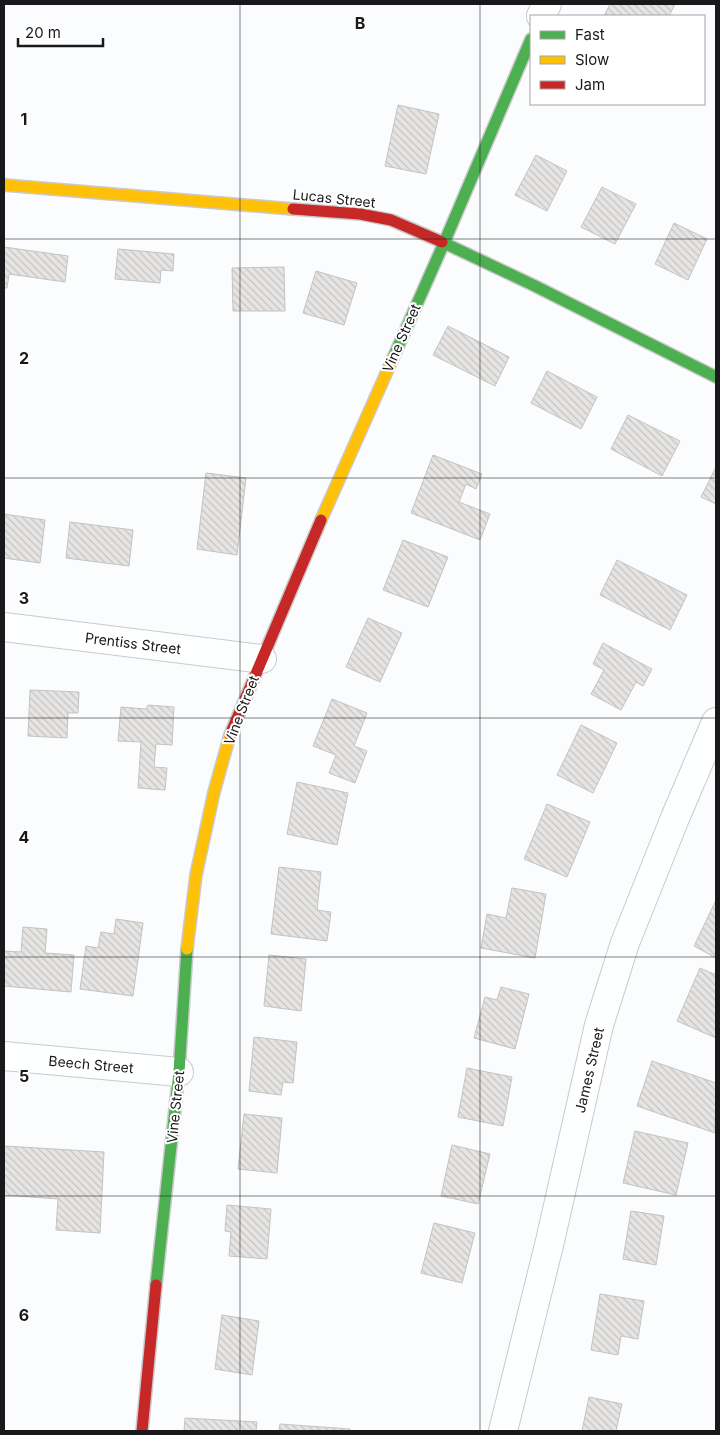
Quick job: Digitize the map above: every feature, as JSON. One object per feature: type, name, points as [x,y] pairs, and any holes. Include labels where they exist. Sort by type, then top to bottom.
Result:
[{"type":"street","name":"Vine Street","points":[[142,1431],[179,1072],[186,958],[196,875],[214,792],[232,727],[298,570],[444,243],[530,41]]},
{"type":"street","name":"Lucas Street","points":[[4,185],[360,214],[391,220],[420,231],[534,285],[716,377]]},
{"type":"street","name":"Prentiss Street","points":[[4,627],[262,659]]},
{"type":"street","name":"James Street","points":[[504,1431],[550,1241],[599,1025],[625,943],[716,722]]},
{"type":"street","name":"Beech Street","points":[[4,1056],[179,1072]]},
{"type":"building","points":[[610,4],[675,4],[670,15],[604,15]]},
{"type":"building","points":[[398,105],[439,114],[426,174],[385,166]]},
{"type":"building","points":[[536,155],[567,171],[547,211],[515,195]]},
{"type":"building","points":[[602,187],[636,204],[615,244],[581,227]]},
{"type":"building","points":[[674,223],[707,239],[688,280],[655,264]]},
{"type":"building","points":[[4,247],[68,256],[65,282],[9,274],[7,288],[4,288]]},
{"type":"building","points":[[118,249],[174,254],[173,271],[161,270],[160,283],[115,279]]},
{"type":"building","points":[[284,267],[285,311],[233,311],[232,268]]},
{"type":"building","points":[[316,271],[357,283],[344,325],[303,313]]},
{"type":"building","points":[[448,326],[509,357],[495,386],[433,355]]},
{"type":"building","points":[[547,371],[597,397],[581,429],[531,403]]},
{"type":"building","points":[[628,415],[680,441],[662,476],[611,449]]},
{"type":"building","points":[[433,455],[482,474],[476,489],[466,484],[459,502],[490,514],[480,540],[411,513]]},
{"type":"building","points":[[716,467],[716,504],[701,497]]},
{"type":"building","points":[[206,473],[246,478],[237,555],[197,549]]},
{"type":"building","points":[[4,514],[45,520],[40,563],[4,558]]},
{"type":"building","points":[[70,522],[133,530],[129,566],[66,558]]},
{"type":"building","points":[[403,540],[448,557],[428,607],[383,590]]},
{"type":"building","points":[[617,560],[687,595],[670,630],[600,595]]},
{"type":"building","points":[[368,618],[402,633],[380,682],[346,667]]},
{"type":"building","points":[[603,643],[652,669],[643,686],[636,682],[621,710],[591,694],[604,670],[593,664]]},
{"type":"building","points":[[30,690],[79,692],[78,713],[68,713],[67,738],[28,736]]},
{"type":"building","points":[[332,699],[367,713],[354,746],[367,751],[355,783],[329,773],[336,755],[313,746]]},
{"type":"building","points":[[148,705],[174,707],[172,745],[156,744],[154,767],[167,768],[165,790],[138,788],[141,742],[118,741],[121,707],[146,709]]},
{"type":"building","points":[[581,725],[617,743],[593,793],[557,775]]},
{"type":"building","points":[[297,782],[348,793],[337,845],[287,834]]},
{"type":"building","points":[[547,804],[590,822],[567,877],[524,859]]},
{"type":"building","points":[[279,867],[321,872],[317,910],[331,912],[327,941],[271,934]]},
{"type":"building","points":[[512,888],[546,894],[535,958],[481,948],[487,914],[506,918]]},
{"type":"building","points":[[716,900],[716,958],[694,946]]},
{"type":"building","points":[[116,919],[143,923],[133,996],[80,989],[86,946],[98,948],[101,932],[114,934]]},
{"type":"building","points":[[23,927],[47,929],[45,953],[74,955],[71,992],[4,986],[4,951],[21,952]]},
{"type":"building","points":[[269,955],[306,959],[301,1011],[264,1006]]},
{"type":"building","points":[[700,968],[716,975],[716,1038],[677,1021]]},
{"type":"building","points":[[501,987],[529,994],[515,1049],[474,1038],[485,997],[497,1000]]},
{"type":"building","points":[[254,1037],[297,1042],[293,1083],[283,1082],[281,1095],[249,1091]]},
{"type":"building","points":[[652,1061],[716,1083],[715,1133],[637,1106]]},
{"type":"building","points":[[467,1068],[512,1077],[503,1126],[458,1117]]},
{"type":"building","points":[[244,1114],[282,1118],[277,1173],[238,1169]]},
{"type":"building","points":[[635,1131],[688,1143],[676,1195],[623,1183]]},
{"type":"building","points":[[452,1145],[490,1154],[478,1204],[441,1196]]},
{"type":"building","points":[[4,1146],[104,1152],[100,1233],[56,1230],[58,1199],[4,1195]]},
{"type":"building","points":[[227,1205],[271,1209],[267,1259],[229,1256],[231,1232],[225,1231]]},
{"type":"building","points":[[631,1211],[664,1216],[656,1265],[623,1259]]},
{"type":"building","points":[[434,1223],[475,1233],[462,1283],[421,1273]]},
{"type":"building","points":[[600,1294],[644,1301],[638,1339],[621,1336],[618,1355],[591,1350]]},
{"type":"building","points":[[222,1315],[259,1321],[252,1375],[215,1369]]},
{"type":"building","points":[[589,1397],[622,1404],[616,1431],[582,1431]]},
{"type":"building","points":[[185,1418],[257,1422],[256,1431],[184,1431]]},
{"type":"building","points":[[280,1424],[350,1429],[350,1431],[279,1431]]},
{"type":"traffic: fast","points":[[393,358],[530,41]]},
{"type":"traffic: fast","points":[[442,242],[533,285],[716,377]]},
{"type":"traffic: fast","points":[[156,1285],[179,1072],[187,949]]},
{"type":"traffic: slow","points":[[4,185],[293,209]]},
{"type":"traffic: slow","points":[[321,520],[393,358]]},
{"type":"traffic: slow","points":[[187,949],[196,875],[214,792],[230,735]]},
{"type":"traffic: jam","points":[[293,209],[360,214],[391,220],[442,242]]},
{"type":"traffic: jam","points":[[230,735],[321,520]]},
{"type":"traffic: jam","points":[[142,1431],[156,1285]]}]
